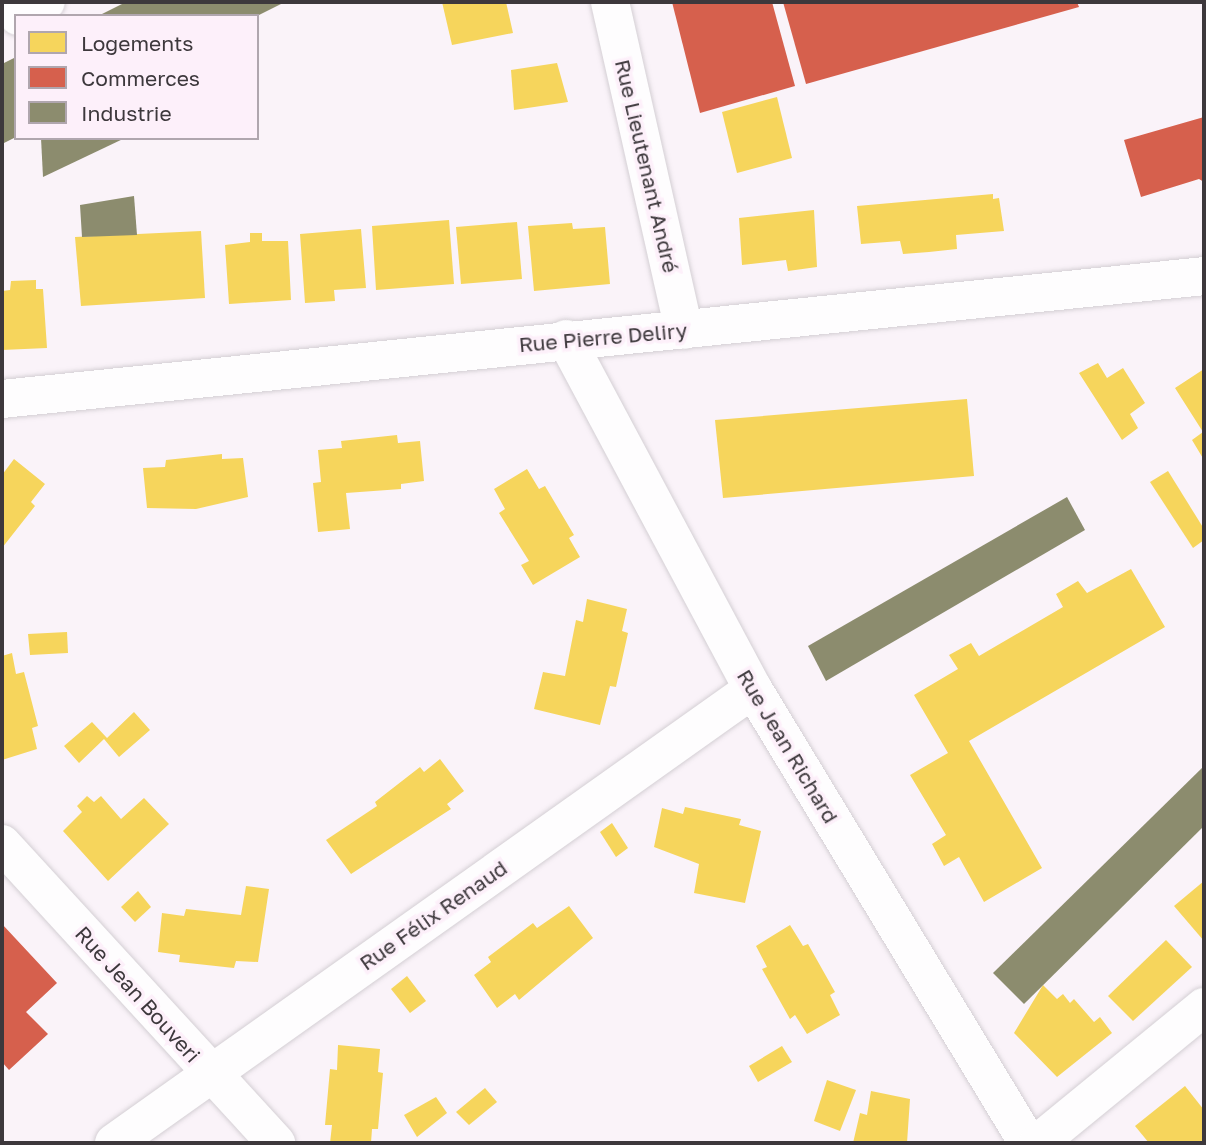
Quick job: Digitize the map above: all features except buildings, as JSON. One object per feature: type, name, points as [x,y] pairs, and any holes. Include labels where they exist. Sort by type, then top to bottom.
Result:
[{"type":"street","points":[[21,14],[46,2]]},
{"type":"street","name":"Rue Lieutenant André","points":[[610,2],[684,330]]},
{"type":"street","name":"Rue Pierre Deliry","points":[[2,400],[566,339],[684,330],[1204,276]]},
{"type":"street","name":"Rue Jean Richard","points":[[566,339],[753,689],[1028,1143]]},
{"type":"street","name":"Rue Félix Renaud","points":[[114,1143],[753,689]]},
{"type":"street","name":"Rue Jean Bouveri","points":[[2,844],[276,1143]]},
{"type":"street","points":[[1038,1143],[1204,1007]]}]
